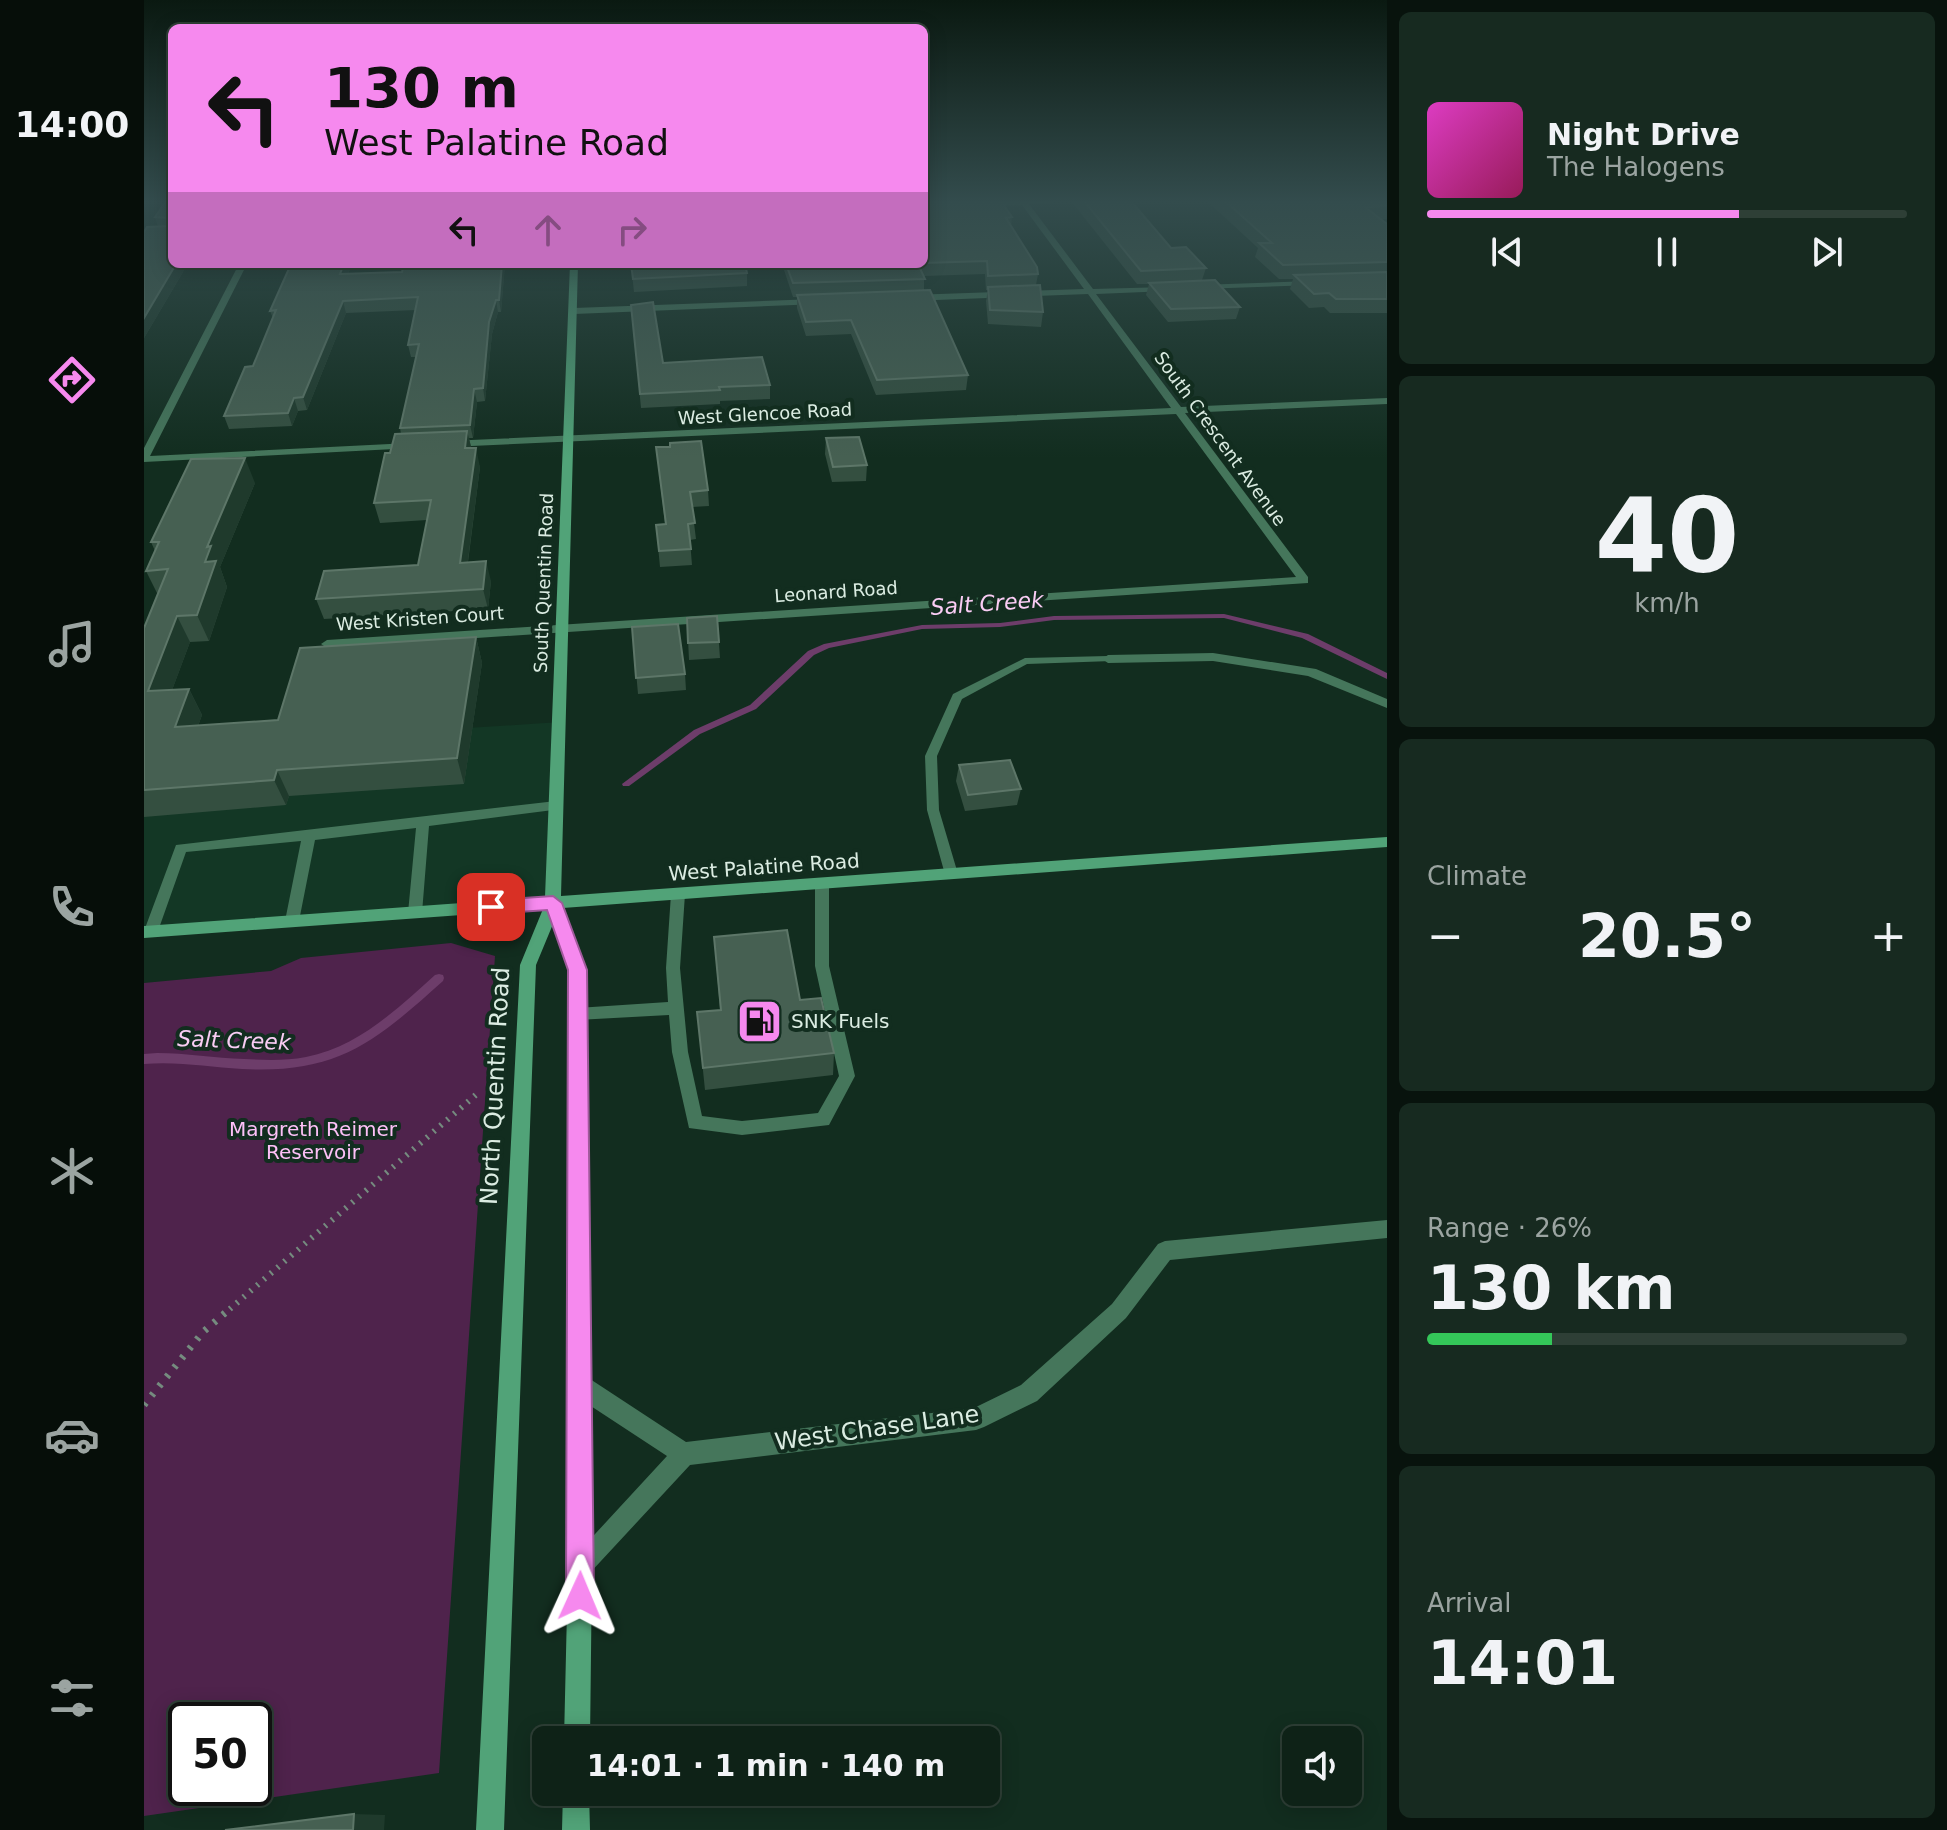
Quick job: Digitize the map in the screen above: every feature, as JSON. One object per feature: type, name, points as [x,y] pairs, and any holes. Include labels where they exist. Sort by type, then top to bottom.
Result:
[{"type":"main road","name":"South Quentin Road","points":[[553,903],[574,286]]},
{"type":"main road","name":"West Palatine Road","points":[[148,932],[1387,842]]},
{"type":"main road","points":[[553,903],[578,970],[580,1567],[577,1726]]},
{"type":"main road","name":"North Quentin Road","points":[[490,1830],[528,965],[553,903]]},
{"type":"main road","points":[[576,1806],[576,1830]]},
{"type":"street","points":[[232,286],[144,458],[423,446]]},
{"type":"street","name":"South Crescent Avenue","points":[[1086,286],[1304,580]]},
{"type":"street","points":[[902,299],[1221,286]]},
{"type":"street","points":[[574,311],[824,302]]},
{"type":"street","name":"West Glencoe Road","points":[[439,445],[1387,401]]},
{"type":"street","name":"Leonard Road","points":[[563,628],[1304,580]]},
{"type":"street","name":"West Kristen Court","points":[[327,644],[563,628]]},
{"type":"street","points":[[1108,659],[1213,657],[1311,672],[1387,704]]},
{"type":"street","name":"West Chase Lane","points":[[684,1454],[976,1419],[1029,1393],[1119,1311],[1165,1251],[1387,1229]]},
{"type":"street","points":[[579,1385],[684,1454],[580,1567]]},
{"type":"lane","points":[[951,874],[933,810],[931,756],[957,697],[1025,661],[1108,659]]},
{"type":"lane","points":[[148,932],[181,848],[556,806]]},
{"type":"lane","points":[[415,913],[423,822]]},
{"type":"lane","points":[[292,921],[309,836]]},
{"type":"lane","points":[[678,894],[673,968],[680,1052],[695,1123],[742,1128],[823,1120],[847,1076],[822,966],[822,883]]},
{"type":"lane","points":[[577,1014],[676,1008]]},
{"type":"path","points":[[144,1405],[203,1332],[478,1093]]},
{"type":"shaded area","points":[[560,722],[553,903],[144,932],[144,749]]},
{"type":"green space","name":"Margreth Reimer Reservoir","points":[[451,943],[495,956],[439,1773],[272,1797],[272,1702],[168,1702],[168,1806],[213,1806],[144,1816],[144,983],[271,971],[301,958]]},
{"type":"building","points":[[144,286],[163,286],[144,318]]},
{"type":"building","points":[[281,286],[500,286],[499,300],[496,300],[489,322],[483,388],[474,389],[470,425],[400,428],[419,344],[408,345],[418,297],[343,301],[303,397],[294,398],[288,413],[224,416],[245,367],[253,366],[276,310],[270,311]]},
{"type":"building","points":[[1040,286],[1043,312],[990,310],[988,287]]},
{"type":"building","points":[[1152,286],[1221,286],[1240,307],[1171,309]]},
{"type":"building","points":[[1306,286],[1387,286],[1387,299],[1336,299],[1329,293],[1314,294]]},
{"type":"building","points":[[930,290],[968,375],[877,380],[851,320],[806,322],[797,295]]},
{"type":"building","points":[[653,302],[663,363],[762,357],[770,385],[640,394],[631,305]]},
{"type":"building","points":[[467,431],[465,448],[476,448],[460,563],[486,561],[483,589],[316,599],[324,571],[418,565],[431,500],[374,503],[385,453],[390,453],[395,434]]},
{"type":"building","points":[[859,437],[867,465],[833,467],[826,438]]},
{"type":"building","points":[[701,441],[708,490],[690,492],[695,523],[688,524],[691,549],[659,551],[656,525],[666,524],[656,447]]},
{"type":"building","points":[[245,458],[207,547],[211,546],[205,562],[216,561],[197,615],[177,616],[148,691],[189,689],[175,727],[278,720],[300,648],[476,637],[457,758],[277,770],[274,780],[144,790],[144,628],[168,569],[146,571],[159,542],[151,542],[191,459]]},
{"type":"building","points":[[717,616],[719,642],[688,643],[687,618]]},
{"type":"building","points":[[678,624],[685,674],[636,678],[632,627]]},
{"type":"building","points":[[1010,760],[1021,789],[968,795],[959,765]]},
{"type":"building","name":"SNK Fuels","points":[[787,930],[800,1000],[821,998],[834,1053],[703,1068],[697,1012],[721,1010],[714,937]]},
{"type":"building","points":[[354,1814],[353,1830],[225,1830]]},
{"type":"waterway","name":"Salt Creek","points":[[626,784],[697,732],[753,707],[811,653],[827,646],[922,627],[1000,625],[1054,618],[1224,616],[1305,636],[1387,676]]},
{"type":"waterway","name":"Salt Creek","points":[[144,1059],[181,1058],[276,1065],[329,1056],[373,1033],[439,978]]},
{"type":"place","name":"SNK Fuels","points":[[760,1021]]},
{"type":"route","points":[[491,907],[553,903],[578,970],[580,1596]]}]
